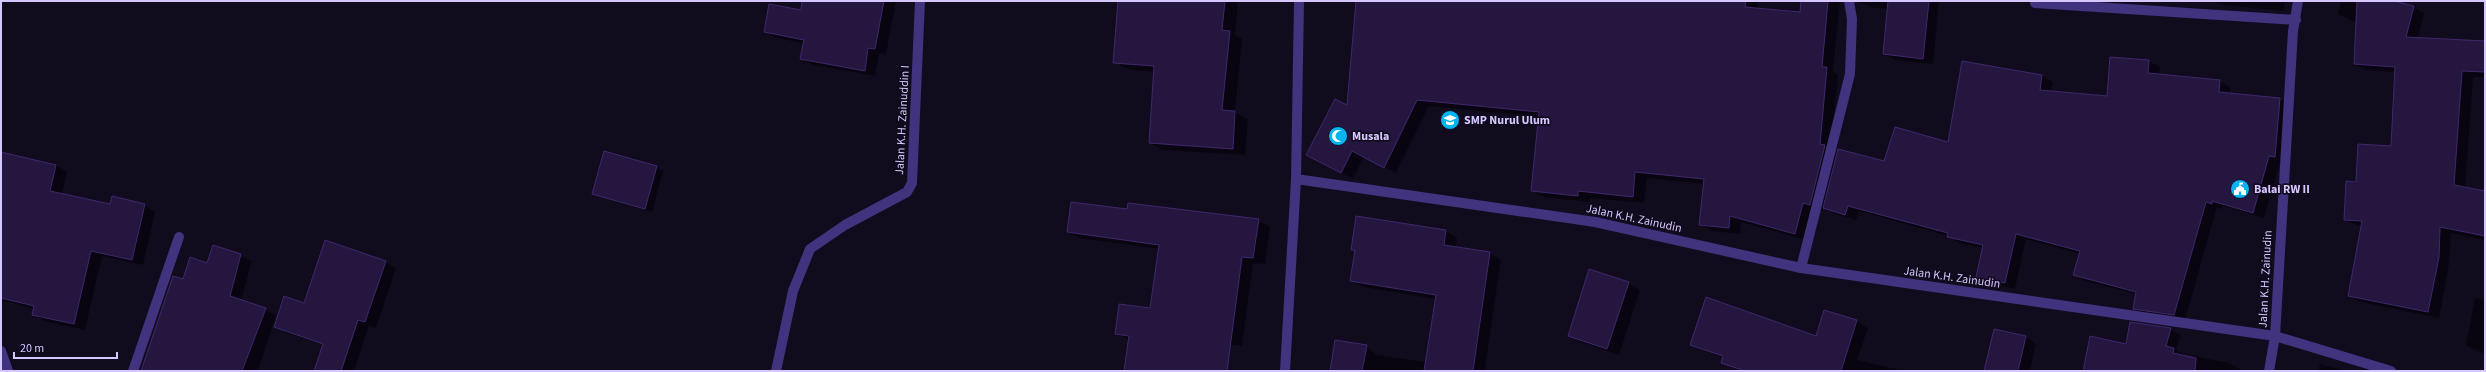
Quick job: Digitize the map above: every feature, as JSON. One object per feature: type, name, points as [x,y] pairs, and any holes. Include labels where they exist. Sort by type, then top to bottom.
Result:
[{"type":"street","name":"Jalan K.H. Zainuddin I","points":[[776,371],[793,290],[810,249],[846,225],[907,192],[912,183],[920,1]]},
{"type":"street","points":[[1286,371],[1296,179],[1299,1]]},
{"type":"street","points":[[1801,268],[1850,74],[1852,19],[1849,1]]},
{"type":"street","name":"Jalan K.H. Zainudin","points":[[1296,179],[1594,222],[1801,268],[2275,336],[2293,31],[2298,1]]},
{"type":"street","points":[[2035,3],[2296,20]]},
{"type":"street","points":[[133,371],[179,237]]},
{"type":"street","points":[[2269,371],[2275,336],[2391,371]]},
{"type":"street","points":[[1,351],[8,371]]},
{"type":"building","points":[[802,1],[884,1],[875,49],[868,48],[865,71],[800,59],[804,40],[764,32],[769,4],[801,10]]},
{"type":"building","points":[[1118,1],[1225,1],[1222,30],[1230,31],[1222,110],[1235,111],[1233,149],[1149,143],[1154,66],[1113,63]]},
{"type":"building","points":[[1356,1],[1746,1],[1745,7],[1800,12],[1801,1],[1828,1],[1822,67],[1827,67],[1820,144],[1825,145],[1810,205],[1803,203],[1795,234],[1730,216],[1729,228],[1699,225],[1704,179],[1635,172],[1633,197],[1578,191],[1578,196],[1531,191],[1539,112],[1417,100],[1384,168],[1352,151],[1341,173],[1306,155],[1335,99],[1347,105]]},
{"type":"building","points":[[1888,1],[1929,1],[1923,59],[1883,54]]},
{"type":"building","points":[[2357,1],[2394,1],[2414,6],[2406,37],[2485,41],[2485,72],[2462,71],[2454,185],[2485,191],[2485,236],[2440,227],[2439,257],[2428,312],[2348,296],[2362,221],[2344,220],[2346,181],[2356,182],[2358,144],[2391,146],[2395,67],[2354,64]]},
{"type":"building","points":[[2110,57],[2149,60],[2148,73],[2220,80],[2219,92],[2280,98],[2275,157],[2269,156],[2253,213],[2212,201],[2212,204],[2206,202],[2174,315],[2133,309],[2136,292],[2073,275],[2080,251],[2016,234],[2005,283],[1976,277],[1983,245],[1947,237],[1948,233],[1848,206],[1845,215],[1823,208],[1838,149],[1884,161],[1895,127],[1948,142],[1962,61],[2042,75],[2040,90],[2107,96]]},
{"type":"building","points":[[604,151],[657,166],[645,209],[592,194]]},
{"type":"building","points":[[1,152],[56,165],[50,191],[110,204],[112,196],[145,204],[132,260],[91,251],[74,324],[32,315],[34,306],[1,298]]},
{"type":"building","points":[[1071,202],[1127,209],[1128,203],[1259,219],[1253,258],[1242,257],[1227,371],[1124,371],[1129,336],[1115,334],[1119,304],[1150,308],[1159,245],[1067,232]]},
{"type":"building","points":[[1356,216],[1446,230],[1444,245],[1490,252],[1473,371],[1424,371],[1436,295],[1350,281],[1355,250],[1351,250]]},
{"type":"building","points":[[325,240],[386,261],[365,322],[358,320],[341,371],[314,371],[323,344],[274,327],[284,296],[304,303]]},
{"type":"building","points":[[213,245],[241,254],[230,296],[266,308],[242,371],[141,371],[173,276],[183,279],[190,257],[207,263]]},
{"type":"building","points":[[1589,269],[1629,282],[1607,349],[1568,336]]},
{"type":"building","points":[[1706,297],[1816,336],[1824,310],[1857,320],[1841,371],[1745,371],[1721,363],[1723,356],[1690,345]]},
{"type":"building","points":[[2130,322],[2171,328],[2166,346],[2174,348],[2173,353],[2196,358],[2195,371],[2083,371],[2090,336],[2126,344]]},
{"type":"building","points":[[1994,329],[2026,336],[2018,371],[1984,371]]},
{"type":"building","points":[[1335,340],[1367,345],[1362,371],[1330,371]]},
{"type":"place","name":"SMP Nurul Ulum","points":[[1450,120]]},
{"type":"place","name":"Musala","points":[[1338,136]]},
{"type":"place","name":"Balai RW II","points":[[2240,189]]}]
